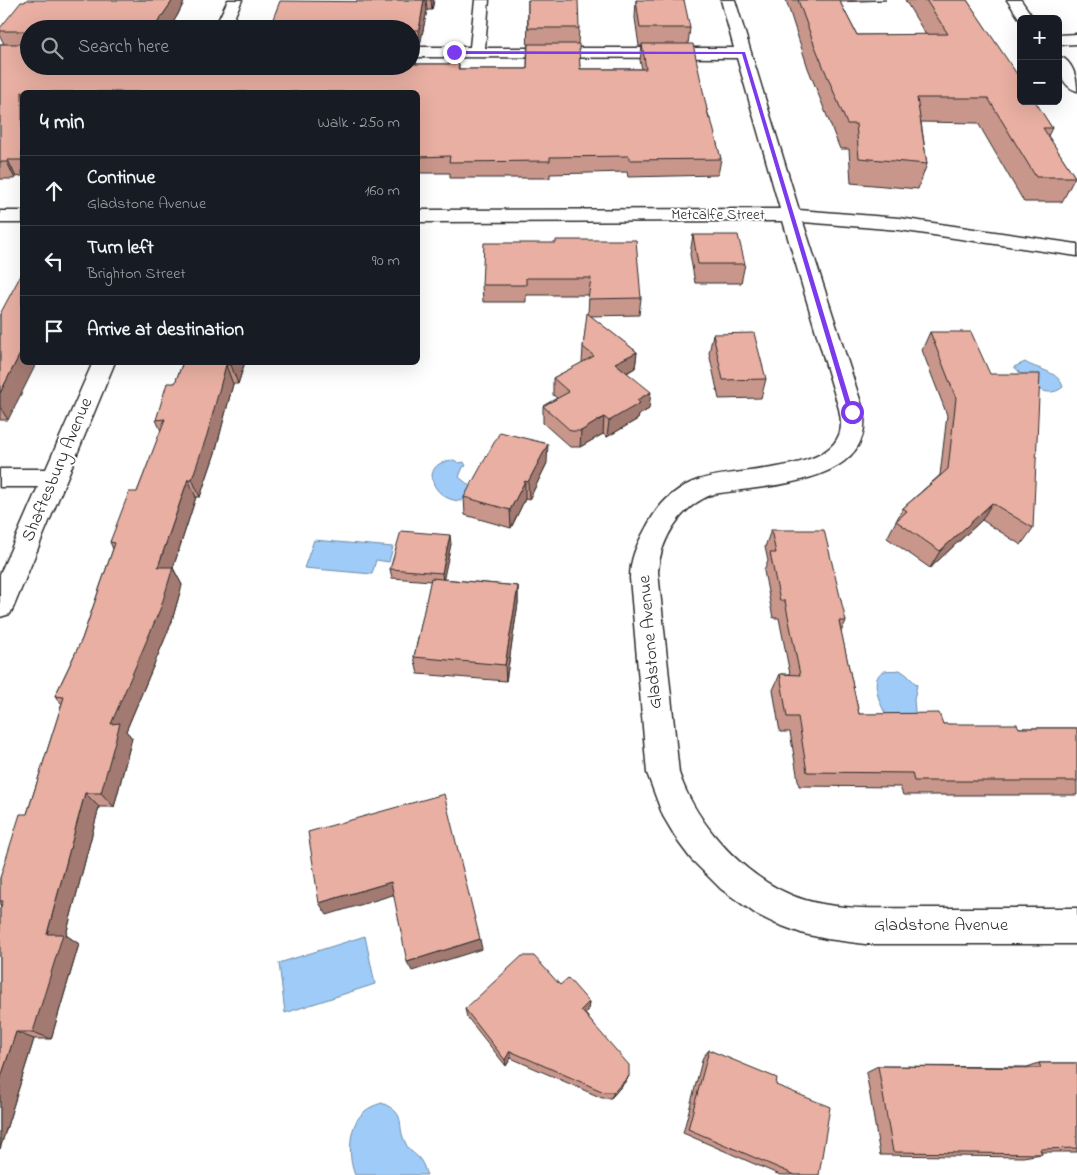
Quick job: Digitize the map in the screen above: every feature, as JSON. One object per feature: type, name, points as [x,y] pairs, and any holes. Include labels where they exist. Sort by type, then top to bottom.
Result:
[{"type":"street","points":[[225,20],[235,0]]},
{"type":"street","points":[[477,52],[482,0]]},
{"type":"street","name":"Gladstone Avenue","points":[[728,0],[791,215],[851,409],[853,428],[848,441],[839,454],[815,467],[704,487],[681,500],[665,517],[651,542],[644,570],[644,578],[663,773],[671,797],[694,838],[712,858],[757,895],[780,908],[805,918],[865,926],[1077,926]]},
{"type":"street","points":[[1014,0],[1024,15]]},
{"type":"street","points":[[1062,40],[1077,40]]},
{"type":"street","points":[[420,52],[744,53]]},
{"type":"street","points":[[1062,66],[1077,86]]},
{"type":"street","name":"Metcalfe Street","points":[[420,216],[791,215],[899,224],[1077,250]]},
{"type":"street","points":[[0,217],[20,217]]},
{"type":"street","name":"Shaftesbury Avenue","points":[[0,606],[103,365]]},
{"type":"street","points":[[0,478],[54,478]]},
{"type":"water","points":[[1025,362],[1057,377],[1063,387],[1053,392],[1048,392],[1033,386],[1014,367]]},
{"type":"water","points":[[454,460],[459,463],[464,462],[466,466],[463,467],[459,477],[470,486],[471,493],[461,501],[442,495],[436,489],[433,481],[432,474],[435,467],[442,462]]},
{"type":"water","points":[[314,540],[393,547],[389,562],[376,560],[372,574],[304,568]]},
{"type":"water","points":[[900,670],[917,685],[914,700],[916,721],[888,718],[877,694],[876,687],[879,675],[884,671]]},
{"type":"water","points":[[365,936],[375,984],[285,1013],[279,963]]},
{"type":"water","points":[[382,1103],[390,1107],[399,1116],[401,1131],[406,1144],[421,1161],[427,1175],[355,1175],[350,1152],[354,1127],[364,1112]]},
{"type":"building","points":[[26,0],[173,0],[159,20],[20,20],[20,31],[0,31],[0,28],[21,2]]},
{"type":"building","points":[[393,0],[424,0],[420,24],[420,20],[273,20],[280,1],[392,2]]},
{"type":"building","points":[[528,0],[578,0],[579,28],[528,28]]},
{"type":"building","points":[[636,0],[684,0],[690,28],[640,28]]},
{"type":"building","points":[[798,0],[839,0],[857,35],[948,34],[926,0],[967,0],[1017,74],[1017,105],[1038,105],[1052,128],[1043,128],[1075,177],[1036,177],[988,98],[917,98],[927,164],[859,158],[856,124],[847,124]]},
{"type":"building","points":[[0,44],[20,44],[20,75],[420,75],[420,64],[459,64],[458,69],[527,69],[528,44],[579,44],[580,69],[646,69],[642,44],[693,44],[709,119],[711,119],[721,159],[629,160],[629,156],[550,157],[550,161],[449,162],[450,156],[420,157],[420,90],[20,90],[20,160],[0,162]]},
{"type":"building","points":[[693,235],[738,235],[745,264],[698,264]]},
{"type":"building","points":[[556,240],[636,240],[641,298],[588,299],[591,278],[526,278],[526,285],[482,285],[484,243],[556,243]]},
{"type":"building","points":[[20,277],[20,354],[0,393],[0,314]]},
{"type":"building","points":[[587,313],[637,352],[615,363],[651,392],[637,400],[640,403],[609,421],[604,417],[581,431],[571,431],[543,406],[569,392],[553,378],[594,356],[583,347]]},
{"type":"building","points":[[930,332],[971,332],[990,374],[1040,374],[1033,528],[992,503],[940,551],[896,521],[907,511],[903,508],[948,469],[956,398]]},
{"type":"building","points":[[754,333],[766,379],[723,380],[713,334]]},
{"type":"building","points":[[182,365],[226,365],[207,435],[192,479],[188,479],[158,567],[173,567],[161,607],[111,724],[120,723],[101,793],[85,793],[47,934],[63,934],[33,1032],[16,1032],[0,1080],[0,909],[3,901],[0,901],[0,878],[20,814],[27,814],[64,697],[55,696],[82,639],[115,543],[110,542],[129,492],[137,492],[165,419],[156,420],[167,383],[175,383]]},
{"type":"building","points":[[500,432],[548,444],[528,482],[525,481],[510,510],[464,497]]},
{"type":"building","points":[[771,530],[824,530],[846,621],[839,621],[859,714],[939,713],[943,724],[1017,724],[1019,728],[1077,728],[1077,781],[914,781],[912,773],[807,772],[798,717],[787,717],[780,674],[800,675],[785,601],[780,601],[770,553],[776,553]]},
{"type":"building","points":[[401,531],[450,535],[442,573],[390,569]]},
{"type":"building","points":[[431,578],[518,586],[505,665],[414,657]]},
{"type":"building","points":[[444,794],[480,939],[407,962],[391,882],[319,903],[308,832]]},
{"type":"building","points":[[522,956],[534,956],[560,985],[568,978],[589,1002],[581,1010],[629,1065],[629,1076],[614,1092],[604,1092],[510,1051],[505,1060],[465,1009]]},
{"type":"building","points":[[709,1050],[777,1078],[776,1085],[830,1107],[819,1175],[795,1175],[688,1129]]},
{"type":"building","points":[[1039,1063],[1077,1063],[1077,1148],[1040,1149],[1042,1154],[893,1152],[878,1066],[1041,1068]]},
{"type":"route","points":[[454,52],[744,53],[791,215],[852,412]]}]
